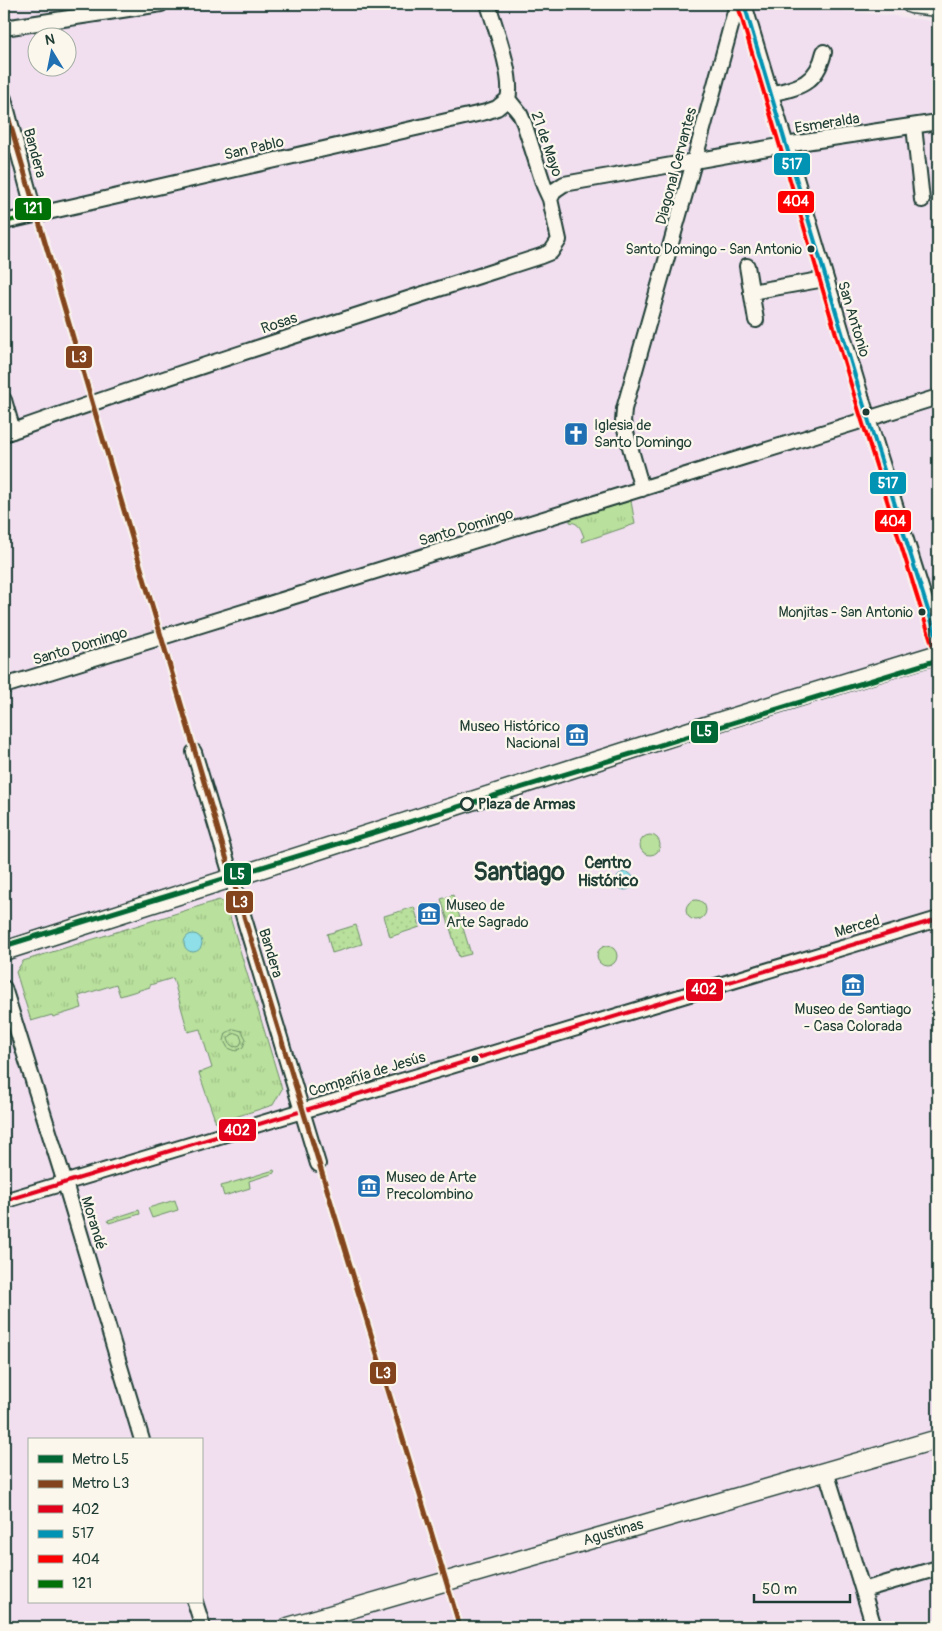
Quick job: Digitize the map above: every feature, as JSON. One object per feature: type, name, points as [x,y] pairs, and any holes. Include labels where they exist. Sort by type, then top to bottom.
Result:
[{"type":"main road","points":[[4,951],[705,726],[938,654]]},
{"type":"main road","name":"Agustinas","points":[[288,1627],[938,1439]]},
{"type":"street","points":[[4,28],[161,4]]},
{"type":"street","points":[[488,4],[509,77],[510,92],[508,98]]},
{"type":"street","name":"Diagonal Cervantes","points":[[642,489],[623,422],[626,397],[694,162],[737,4]]},
{"type":"street","name":"San Antonio","points":[[744,4],[825,279],[938,642]]},
{"type":"street","points":[[770,94],[805,84],[819,67],[824,52]]},
{"type":"street","name":"21 de Mayo","points":[[508,98],[524,123],[550,199],[559,240]]},
{"type":"street","name":"San Pablo","points":[[4,222],[486,112],[497,108],[508,98]]},
{"type":"street","name":"Bandera","points":[[4,99],[36,215]]},
{"type":"street","name":"Esmeralda","points":[[550,199],[555,190],[564,184],[785,145],[938,122]]},
{"type":"street","points":[[914,126],[922,200]]},
{"type":"street","name":"Rosas","points":[[8,433],[91,403],[324,325],[547,255],[555,248],[559,240]]},
{"type":"street","points":[[747,266],[756,320]]},
{"type":"street","points":[[751,292],[825,279]]},
{"type":"street","name":"Santo Domingo","points":[[4,686],[938,397]]},
{"type":"street","points":[[4,400],[8,433]]},
{"type":"street","name":"Bandera","points":[[194,752],[318,1164]]},
{"type":"street","name":"Merced","points":[[539,1039],[938,919]]},
{"type":"street","name":"Morandé","points":[[4,988],[141,1438]]},
{"type":"street","name":"Compañía de Jesús","points":[[4,1202],[539,1039]]},
{"type":"street","points":[[826,1471],[874,1627]]},
{"type":"street","points":[[863,1590],[938,1568]]},
{"type":"street","points":[[196,1604],[203,1627]]},
{"type":"shaded area","points":[[4,4],[765,4],[895,16],[938,22],[938,1627],[4,1627]]},
{"type":"green space","points":[[631,501],[635,524],[582,542],[581,539],[584,537],[580,527],[570,522],[570,519]]},
{"type":"green space","points":[[650,835],[657,838],[660,845],[657,852],[650,855],[643,852],[640,845],[643,838]]},
{"type":"green space","points":[[453,895],[471,954],[459,957],[441,899]]},
{"type":"green space","points":[[219,900],[226,904],[282,1089],[273,1105],[216,1123],[199,1073],[212,1068],[200,1029],[188,1032],[173,978],[120,996],[116,984],[79,996],[82,1008],[53,1017],[52,1015],[31,1021],[16,972],[23,961]]},
{"type":"green space","points":[[692,900],[700,900],[706,906],[706,914],[700,920],[692,920],[686,914],[686,906]]},
{"type":"green space","points":[[414,907],[420,927],[390,937],[384,916]]},
{"type":"green space","points":[[356,925],[362,944],[332,953],[327,934]]},
{"type":"green space","points":[[603,946],[611,946],[617,952],[617,960],[611,966],[603,966],[597,960],[597,952]]},
{"type":"green space","points":[[234,1029],[242,1031],[246,1039],[243,1047],[236,1051],[228,1048],[224,1041],[226,1033]],"holes":[[[236,1033],[240,1035],[242,1041],[240,1045],[234,1047],[230,1044],[228,1039],[231,1035]]]},
{"type":"green space","points":[[274,1170],[275,1173],[249,1181],[250,1188],[224,1196],[221,1186]]},
{"type":"green space","points":[[175,1200],[178,1210],[152,1218],[148,1208]]},
{"type":"green space","points":[[139,1210],[140,1214],[109,1223],[108,1220]]},
{"type":"water","points":[[621,872],[629,872],[634,877],[632,888],[621,890],[616,885],[616,877]]},
{"type":"water","points":[[193,934],[199,937],[202,943],[199,949],[193,952],[187,949],[184,943],[187,937]]},
{"type":"metro line","name":"L3","points":[[4,103],[229,867],[460,1627]]},
{"type":"metro line","name":"L5","points":[[4,946],[938,660]]},
{"type":"transit line","name":"517","points":[[744,4],[864,406],[938,642]]},
{"type":"transit line","name":"404","points":[[738,6],[858,408],[932,644]]},
{"type":"transit line","name":"121","points":[[4,99],[35,215],[4,222]]},
{"type":"transit line","name":"402","points":[[4,1201],[938,919]]},
{"type":"place","name":"Santo Domingo - San Antonio","points":[[811,249]]},
{"type":"place","name":"Iglesia de Santo Domingo","points":[[576,434]]},
{"type":"place","name":"Monjitas - San Antonio","points":[[922,612]]},
{"type":"place","name":"Museo Histórico Nacional","points":[[577,735]]},
{"type":"place","name":"Plaza de Armas","points":[[467,804]]},
{"type":"place","name":"Museo de Arte Sagrado","points":[[429,914]]},
{"type":"place","name":"Museo de Santiago - Casa Colorada","points":[[853,985]]},
{"type":"place","name":"Museo de Arte Precolombino","points":[[369,1186]]},
{"type":"district","name":"Santiago","points":[[519,871]]},
{"type":"district","name":"Centro Histórico","points":[[608,871]]}]
